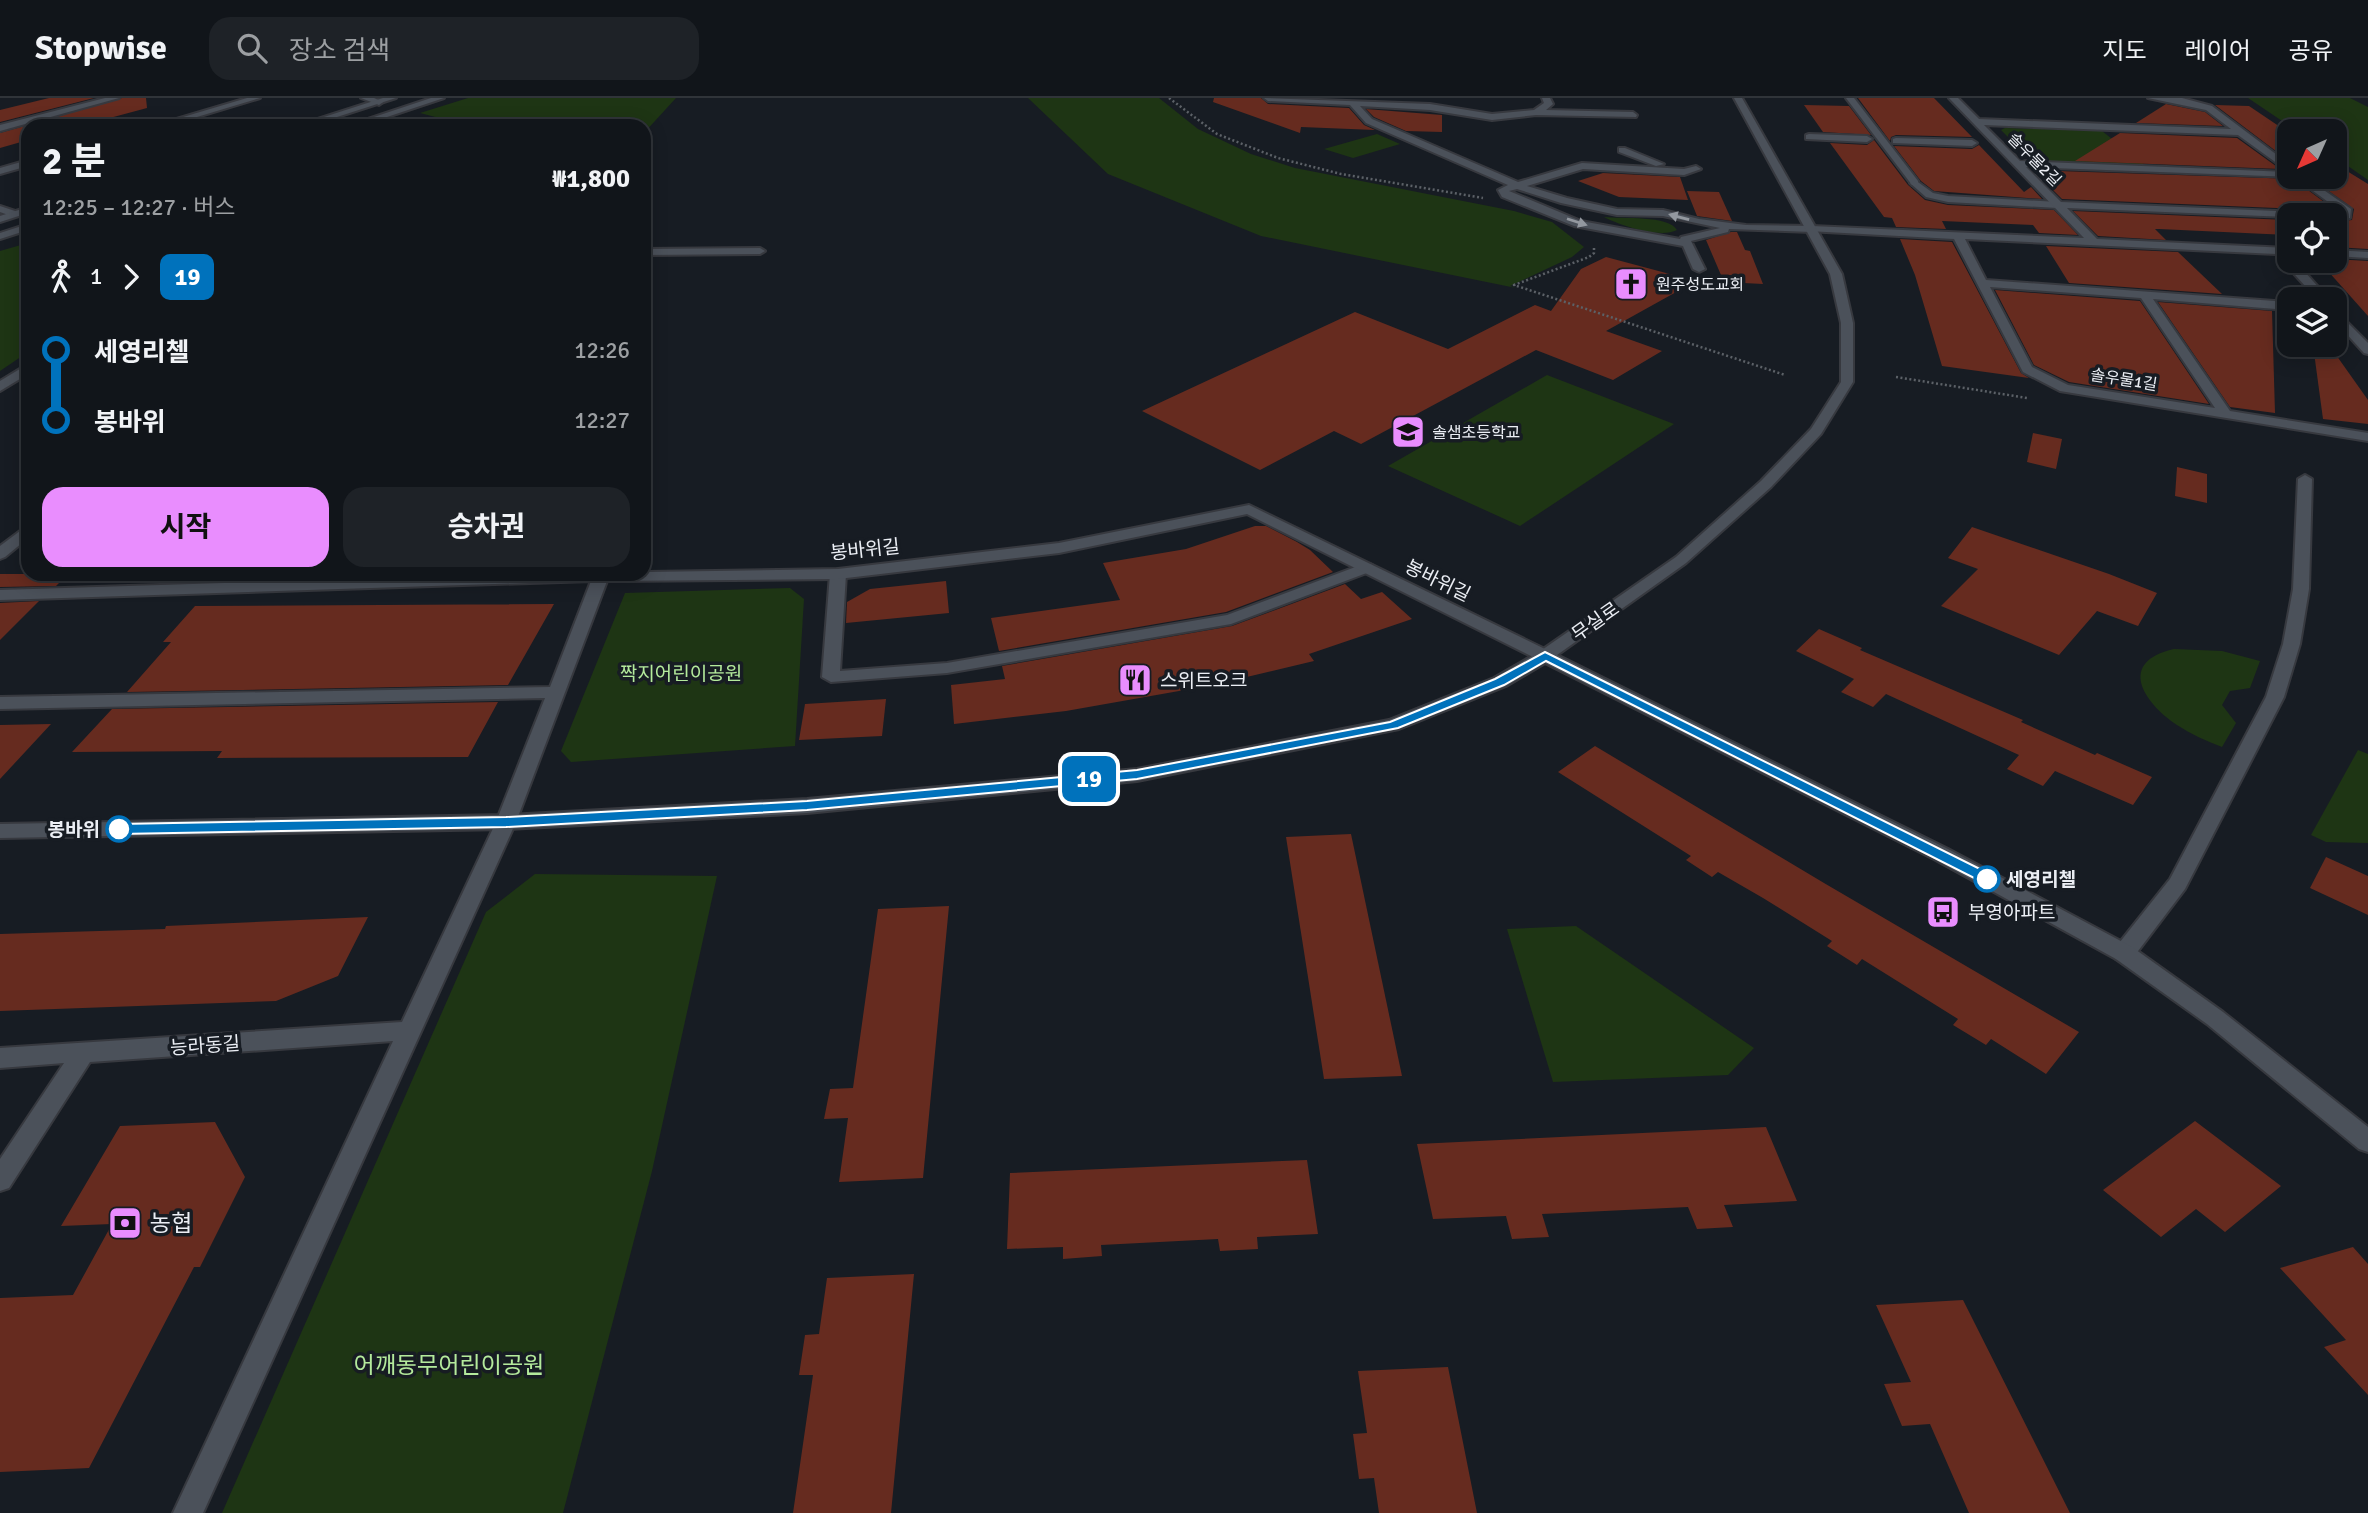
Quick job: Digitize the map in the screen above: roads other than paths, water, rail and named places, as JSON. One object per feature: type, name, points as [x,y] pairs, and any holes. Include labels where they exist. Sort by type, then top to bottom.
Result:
[{"type":"street","points":[[34,119],[115,98]]},
{"type":"street","points":[[182,119],[256,98]]},
{"type":"street","points":[[365,98],[379,102]]},
{"type":"street","points":[[323,119],[392,98]]},
{"type":"street","points":[[373,119],[440,98]]},
{"type":"street","points":[[1268,98],[1354,100],[1430,107],[1492,117],[1536,112],[1633,115],[1628,107]]},
{"type":"street","points":[[1536,112],[1549,104],[1546,98]]},
{"type":"street","name":"무실로","points":[[0,831],[506,822],[807,806],[1137,775],[1393,725],[1500,682],[1545,656],[1681,560],[1766,484],[1816,431],[1847,382],[1847,323],[1836,274],[1738,98]]},
{"type":"street","points":[[1850,98],[1915,183],[1930,195],[2058,205],[2277,213]]},
{"type":"street","name":"솔우물2길","points":[[1953,98],[2095,243]]},
{"type":"street","points":[[2152,98],[2176,99],[2209,108],[2277,160]]},
{"type":"street","points":[[1354,100],[1369,121],[1518,186],[1588,207],[1663,213],[1699,222],[1746,228]]},
{"type":"street","points":[[1976,122],[2239,132]]},
{"type":"street","points":[[0,128],[21,123]]},
{"type":"street","points":[[1809,137],[1867,139]]},
{"type":"street","points":[[1896,141],[1972,143]]},
{"type":"street","points":[[1622,150],[1684,172]]},
{"type":"street","points":[[2018,164],[2277,175]]},
{"type":"street","points":[[0,171],[21,165]]},
{"type":"street","points":[[1687,244],[1578,224],[1504,192],[1582,166],[1684,172],[1696,169]]},
{"type":"street","points":[[2316,189],[2336,203]]},
{"type":"street","points":[[0,209],[21,218]]},
{"type":"street","points":[[0,219],[21,212]]},
{"type":"street","points":[[1699,270],[1685,239],[1720,230],[1746,228],[2277,251]]},
{"type":"street","points":[[0,236],[21,229]]},
{"type":"street","name":"솔우물1길","points":[[1958,237],[2027,369],[2035,376],[2065,388],[2368,436]]},
{"type":"street","points":[[651,251],[760,251]]},
{"type":"street","points":[[2347,254],[2368,255]]},
{"type":"street","points":[[2302,273],[2313,287]]},
{"type":"street","points":[[1983,283],[2277,305]]},
{"type":"street","points":[[2145,296],[2224,412]]},
{"type":"street","points":[[2347,327],[2368,350]]},
{"type":"street","points":[[0,387],[21,373]]},
{"type":"street","points":[[2124,953],[2178,884],[2276,697],[2285,670],[2302,586],[2306,544],[2305,479]]},
{"type":"street","name":"봉바위길","points":[[651,576],[838,574],[1059,548],[1249,509],[1545,656]]},
{"type":"street","points":[[0,554],[21,536]]},
{"type":"street","points":[[838,574],[831,677],[947,668],[1231,619],[1366,568]]},
{"type":"street","points":[[171,590],[179,581]]},
{"type":"street","name":"봉바위길","points":[[0,595],[171,590],[314,581]]},
{"type":"street","points":[[188,1513],[506,822],[599,581]]},
{"type":"street","points":[[1545,656],[1941,854],[2124,953],[2215,1018],[2368,1141]]},
{"type":"street","points":[[0,703],[557,692]]},
{"type":"street","name":"능라동길","points":[[0,1058],[409,1031]]},
{"type":"street","points":[[0,1180],[83,1053]]},
{"type":"place","name":"원주성도교회","points":[[1631,284]]},
{"type":"place","name":"솔샘초등학교","points":[[1408,432]]},
{"type":"place","name":"스위트오크","points":[[1135,680]]},
{"type":"place","name":"봉바위","points":[[119,829]]},
{"type":"place","name":"세영리첼","points":[[1987,879]]},
{"type":"place","name":"부영아파트","points":[[1943,912]]},
{"type":"place","name":"농협","points":[[125,1223]]},
{"type":"park label","name":"짝지어린이공원","points":[[681,673]]},
{"type":"park label","name":"어깨동무어린이공원","points":[[449,1365]]}]
